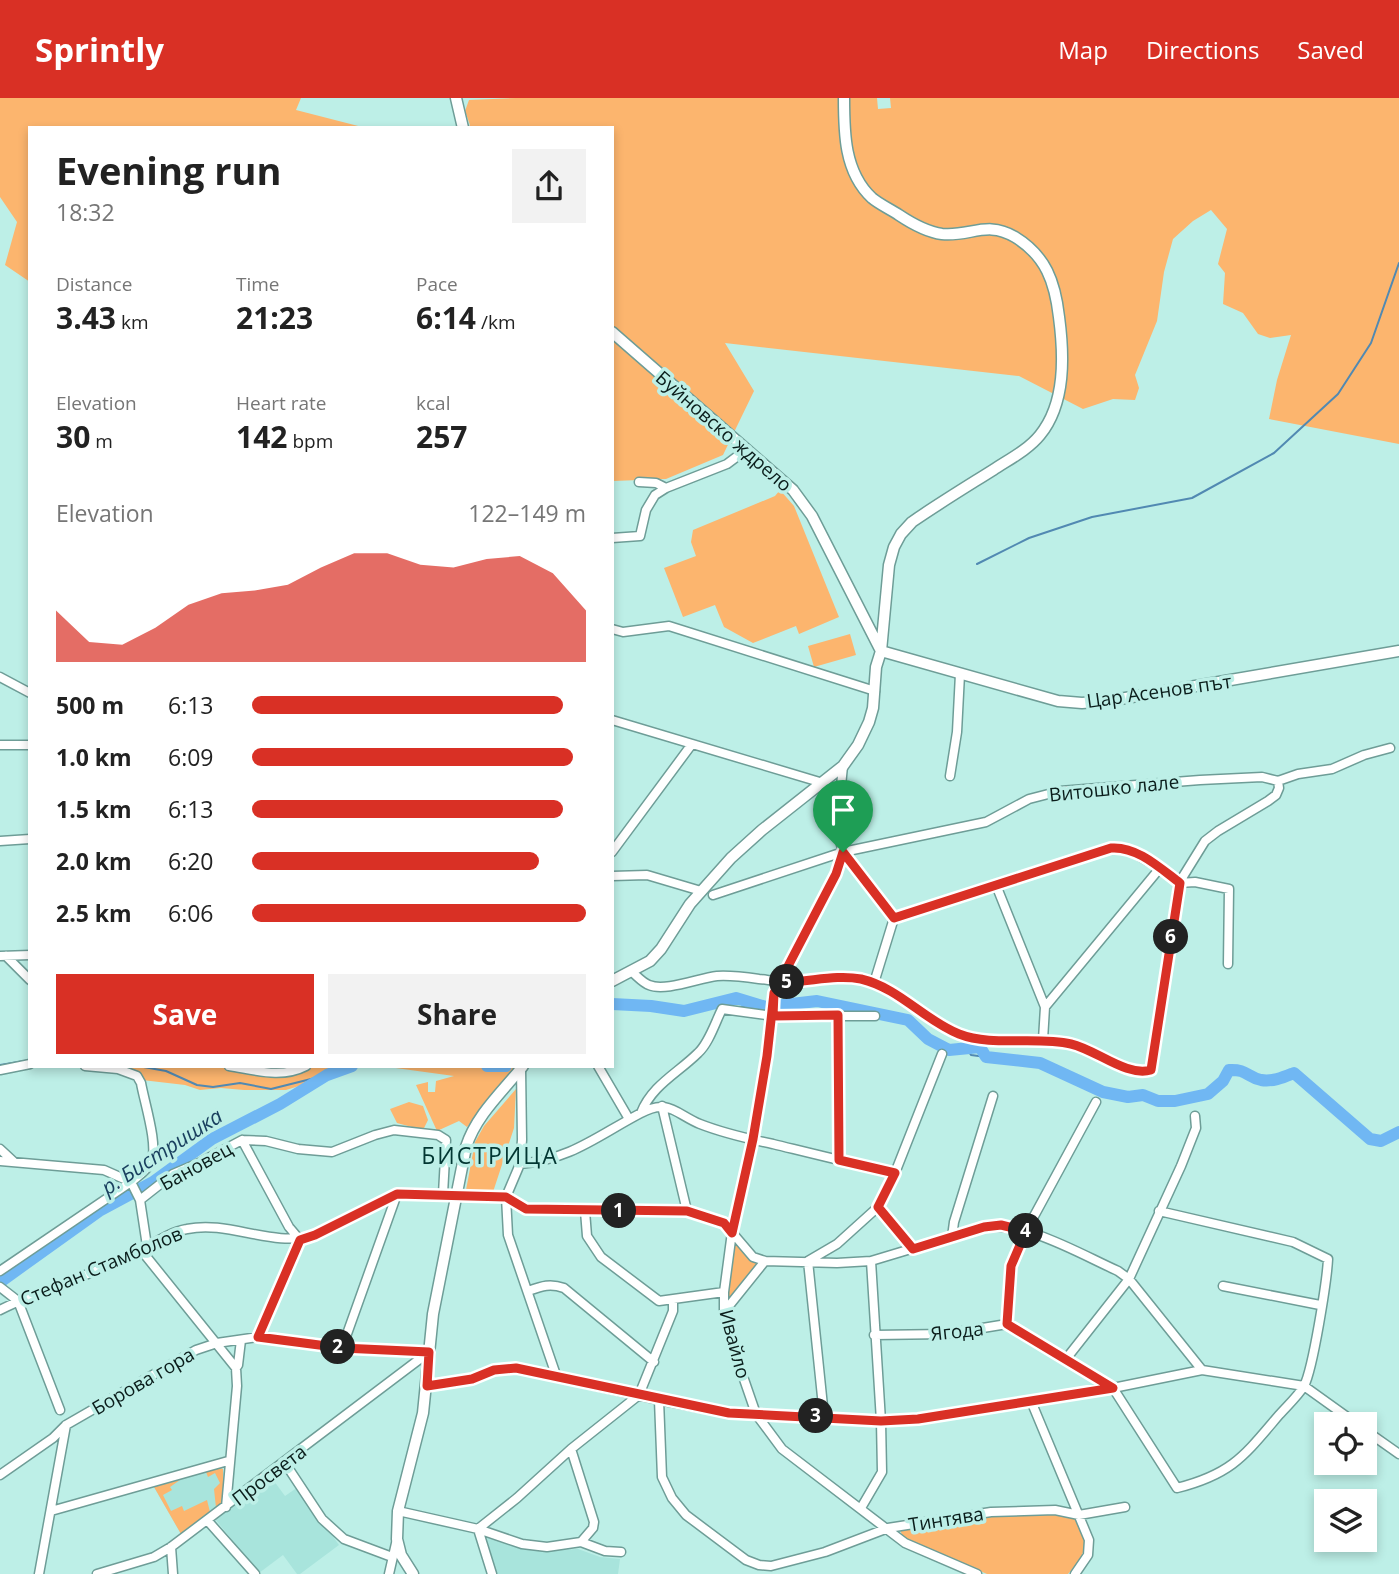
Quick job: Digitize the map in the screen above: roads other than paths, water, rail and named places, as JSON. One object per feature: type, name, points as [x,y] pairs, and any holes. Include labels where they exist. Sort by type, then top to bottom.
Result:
[{"type":"street","points":[[456,98],[463,126]]},
{"type":"street","points":[[614,980],[650,961],[701,891],[731,858],[762,830],[844,766],[858,746],[869,722],[876,667],[881,651],[889,565],[901,534],[912,522],[1018,453],[1040,435],[1052,413],[1058,394],[1062,337],[1058,308],[1050,272],[1037,253],[996,229],[942,234],[924,229],[872,197],[860,182],[847,156],[844,98]]},
{"type":"street","name":"Буйновско ждрело","points":[[614,334],[793,490],[812,516],[881,651]]},
{"type":"street","points":[[614,538],[640,536],[654,495],[727,464],[747,449]]},
{"type":"street","points":[[639,482],[656,483],[666,488]]},
{"type":"street","points":[[614,629],[631,632],[655,626],[670,626],[875,691]]},
{"type":"street","name":"Цар Асенов път","points":[[881,651],[1058,701],[1082,703],[1399,651]]},
{"type":"street","points":[[950,776],[957,732],[960,674]]},
{"type":"street","points":[[0,677],[28,692]]},
{"type":"street","points":[[614,721],[823,783]]},
{"type":"street","points":[[614,849],[692,744]]},
{"type":"street","points":[[0,746],[28,745]]},
{"type":"street","points":[[632,972],[649,985],[663,987],[714,976],[735,975],[780,982],[858,979],[874,983],[909,1002],[939,1024],[962,1035],[991,1039],[1043,1040],[1091,1050],[1126,1069],[1142,1072],[1151,1070],[1180,883],[1205,841],[1268,801],[1279,788],[1278,781],[1298,774],[1332,769],[1364,755],[1390,748]]},
{"type":"street","name":"Ивайло","points":[[844,766],[838,816],[843,852],[836,874],[774,993],[773,1016],[753,1139],[732,1233],[724,1312],[757,1415],[782,1450],[905,1542],[977,1574]]},
{"type":"street","name":"Витошко лале","points":[[713,895],[843,852],[986,822],[1030,799],[1060,791],[1262,777],[1278,781]]},
{"type":"street","points":[[0,841],[28,839]]},
{"type":"street","points":[[894,918],[1111,848],[1129,850],[1180,883],[1195,882],[1229,889],[1228,964]]},
{"type":"street","points":[[843,852],[894,918]]},
{"type":"street","points":[[1045,1007],[1160,868]]},
{"type":"street","points":[[614,876],[647,875],[701,891]]},
{"type":"street","points":[[996,885],[1045,1007],[1043,1040]]},
{"type":"street","points":[[874,983],[894,918]]},
{"type":"street","points":[[3,956],[28,955]]},
{"type":"street","points":[[3,956],[28,978]]},
{"type":"street","points":[[641,1113],[645,1101],[662,1082],[701,1052],[722,1009],[773,1016],[875,1016]]},
{"type":"street","points":[[838,1015],[839,1160]]},
{"type":"street","points":[[807,1261],[836,1244],[878,1207],[895,1173],[942,1054]]},
{"type":"street","points":[[0,1070],[28,1064]]},
{"type":"street","points":[[0,1271],[147,1170],[153,1159],[153,1147],[141,1083],[137,1076],[119,1068]]},
{"type":"street","points":[[242,1068],[288,1073],[301,1068]]},
{"type":"street","points":[[389,1574],[397,1539],[398,1511],[421,1428],[433,1314],[470,1133],[521,1068]]},
{"type":"street","points":[[522,1068],[520,1164],[506,1197],[508,1235],[556,1375]]},
{"type":"street","points":[[599,1068],[629,1119]]},
{"type":"street","points":[[952,1237],[954,1222],[993,1096]]},
{"type":"street","points":[[1007,1324],[1011,1266],[1026,1231],[1096,1102]]},
{"type":"street","points":[[520,1164],[551,1160],[570,1153],[653,1106],[662,1106],[700,1124],[895,1173]]},
{"type":"street","points":[[662,1106],[687,1211]]},
{"type":"street","points":[[1066,1359],[1129,1279],[1181,1166],[1196,1128],[1195,1116]]},
{"type":"street","name":"Бановец","points":[[139,1196],[173,1174],[242,1140],[266,1141],[298,1149],[332,1152],[394,1130],[438,1135],[446,1140],[443,1194]]},
{"type":"street","points":[[242,1140],[289,1227],[300,1240],[258,1337]]},
{"type":"street","points":[[0,1149],[14,1162]]},
{"type":"street","points":[[0,1161],[104,1170],[131,1182],[139,1196],[144,1248],[236,1368],[237,1386],[226,1507]]},
{"type":"street","points":[[342,1348],[397,1194]]},
{"type":"street","name":"Стефан Стамболов","points":[[0,1310],[114,1264],[187,1228],[204,1227],[282,1240],[300,1240],[397,1194],[506,1197],[526,1209],[585,1212],[687,1211],[724,1223],[753,1257],[765,1261]]},
{"type":"street","points":[[878,1207],[913,1249]]},
{"type":"street","points":[[1159,1211],[1293,1242],[1323,1254],[1328,1259],[1304,1386]]},
{"type":"street","points":[[585,1212],[587,1236],[601,1257],[659,1301],[724,1293]]},
{"type":"street","points":[[724,1312],[765,1261],[871,1261],[984,1227],[1001,1225],[1026,1231],[1118,1271],[1129,1279],[1202,1370]]},
{"type":"street","points":[[807,1261],[824,1416]]},
{"type":"street","points":[[861,1508],[882,1472],[871,1261]]},
{"type":"street","points":[[528,1291],[554,1284],[564,1288],[654,1362]]},
{"type":"street","points":[[1223,1286],[1320,1305]]},
{"type":"street","points":[[1,1288],[18,1301],[61,1410]]},
{"type":"street","points":[[478,1529],[639,1395],[673,1311],[673,1299]]},
{"type":"street","name":"Ягода","points":[[874,1335],[946,1334],[1007,1324],[1113,1388],[1177,1488],[1227,1469],[1243,1457],[1304,1386]]},
{"type":"street","name":"Борова гора","points":[[0,1475],[53,1438],[66,1425],[195,1350],[217,1343],[258,1337],[342,1348],[429,1352]]},
{"type":"street","points":[[236,1368],[239,1365],[241,1340]]},
{"type":"street","name":"Просвета","points":[[97,1574],[154,1557],[171,1547],[429,1352]]},
{"type":"street","points":[[427,1386],[472,1379],[494,1370],[516,1368],[729,1413],[881,1421],[918,1419],[1113,1388],[1202,1370],[1304,1386],[1340,1412]]},
{"type":"street","name":"Тинтява","points":[[659,1400],[662,1477],[672,1498],[686,1515],[746,1560],[759,1565],[771,1566],[825,1552],[888,1528],[991,1511],[1055,1510],[1079,1515],[1125,1507]]},
{"type":"street","points":[[1031,1401],[1089,1540],[1088,1555],[1075,1574]]},
{"type":"street","points":[[39,1574],[66,1425]]},
{"type":"street","points":[[1377,1438],[1399,1454]]},
{"type":"street","points":[[571,1449],[594,1522],[593,1528],[581,1542]]},
{"type":"street","points":[[51,1511],[229,1461]]},
{"type":"street","points":[[285,1463],[322,1519],[344,1539],[392,1557]]},
{"type":"street","points":[[398,1511],[478,1529],[522,1544],[547,1547],[581,1542],[605,1551],[621,1552]]},
{"type":"street","points":[[207,1520],[255,1574]]},
{"type":"street","points":[[478,1529],[492,1574]]},
{"type":"street","points":[[397,1539],[401,1555],[412,1574]]},
{"type":"street","points":[[171,1547],[173,1574]]},
{"type":"waterway","points":[[977,564],[1029,538],[1092,517],[1192,498],[1274,453],[1338,394],[1371,343],[1399,263]]},
{"type":"waterway","name":"р. Бистришка","points":[[614,1004],[684,1011],[736,998],[766,1007],[817,1001],[908,1020],[928,1039],[949,1050],[980,1047],[986,1057],[1040,1063],[1103,1092],[1128,1097],[1143,1095],[1158,1101],[1175,1101],[1208,1094],[1223,1081],[1229,1070],[1265,1080],[1294,1073],[1370,1139],[1381,1141],[1399,1132]]},
{"type":"waterway","name":"р. Бистришка","points":[[708,1005],[721,1006]]},
{"type":"waterway","points":[[737,1007],[766,1007]]},
{"type":"waterway","points":[[966,1047],[971,1055],[986,1057]]},
{"type":"waterway","points":[[0,1065],[28,1060]]},
{"type":"waterway","points":[[149,1068],[166,1071],[197,1085],[213,1087],[240,1083],[271,1089],[327,1075]]},
{"type":"waterway","name":"р. Бистришка","points":[[0,1282],[99,1211],[153,1182],[212,1139],[280,1104],[327,1075],[346,1068]]},
{"type":"district","name":"БИСТРИЦА","points":[[490,1156]]}]
